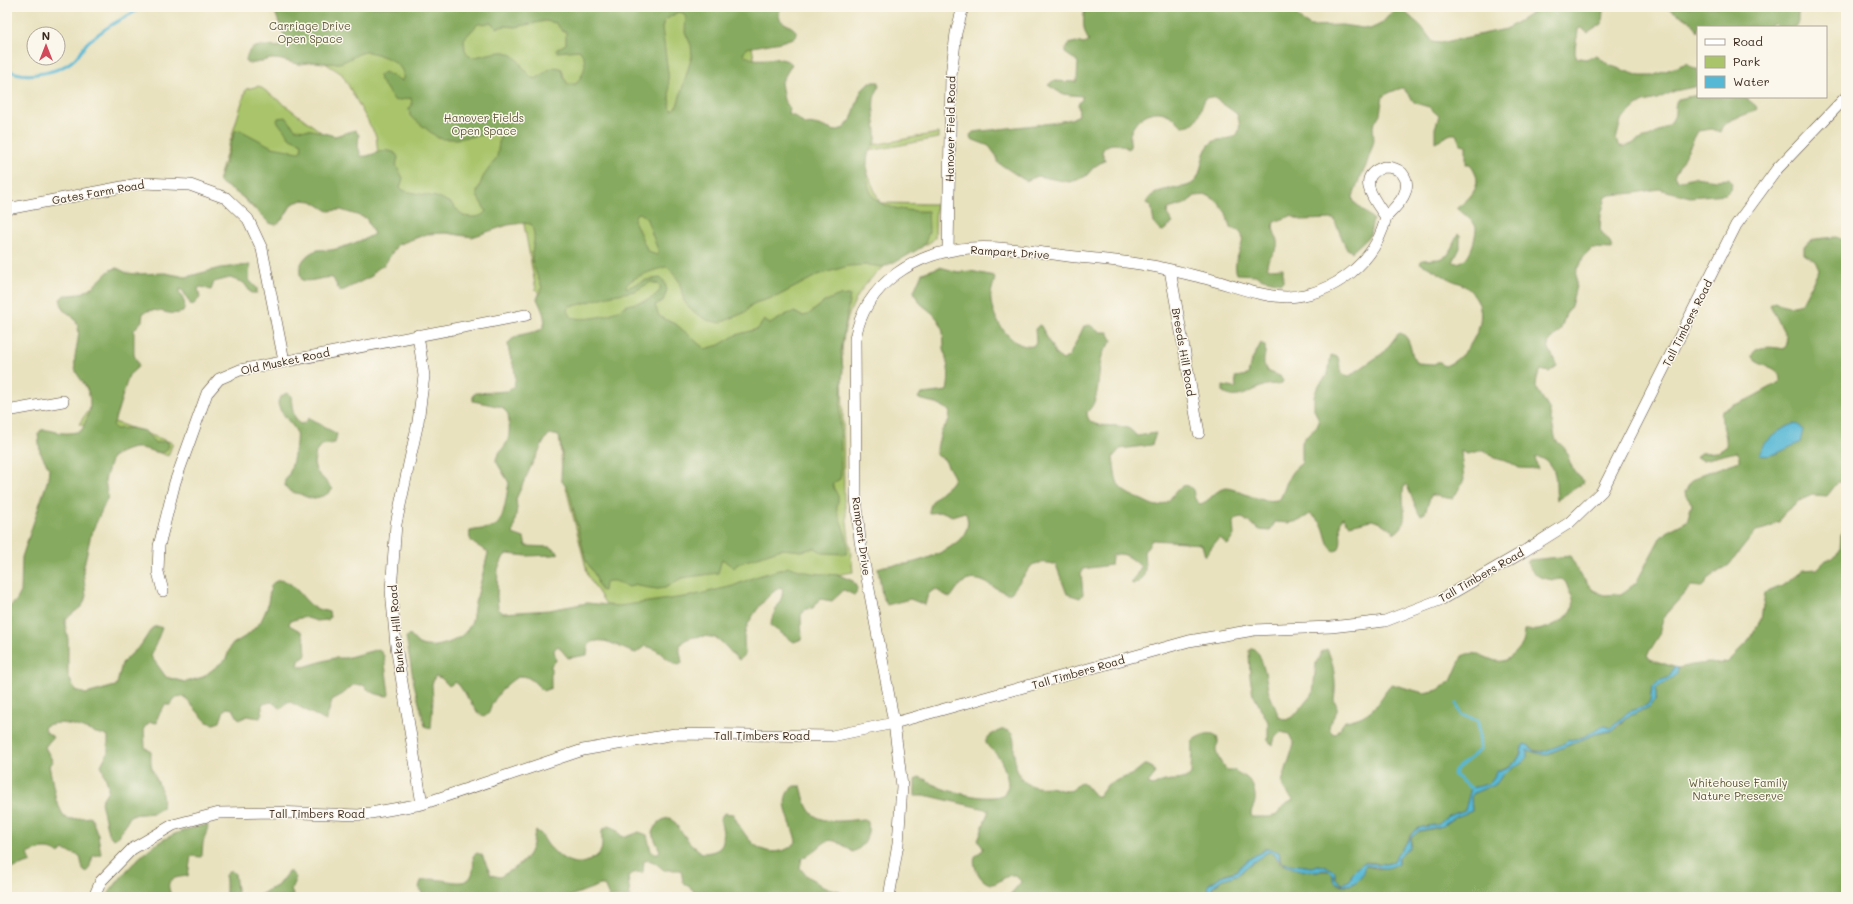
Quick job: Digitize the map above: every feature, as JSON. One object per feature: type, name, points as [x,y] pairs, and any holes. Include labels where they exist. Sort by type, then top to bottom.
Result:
[{"type":"street","name":"Hanover Field Road","points":[[948,251],[951,76],[956,33],[963,7]]},
{"type":"street","name":"Tall Timbers Road","points":[[94,897],[101,881],[132,849],[174,825],[219,813],[272,812],[359,815],[422,804],[583,750],[675,734],[832,736],[894,723],[1189,642],[1254,630],[1331,627],[1385,621],[1442,599],[1569,523],[1602,491],[1736,225],[1777,169],[1846,97]]},
{"type":"street","name":"Gates Farm Road","points":[[7,209],[143,182],[190,185],[226,198],[248,219],[262,249],[284,361]]},
{"type":"street","name":"Rampart Drive","points":[[889,897],[898,844],[902,786],[894,723],[859,526],[856,496],[855,339],[861,316],[876,292],[885,282],[906,266],[948,251],[973,248],[1005,249],[1151,266],[1261,294],[1288,297],[1302,295],[1332,285],[1348,275],[1362,263],[1372,251],[1381,235],[1386,217]]},
{"type":"street","name":"Breeds Hill Road","points":[[1170,270],[1199,433]]},
{"type":"street","name":"Old Musket Road","points":[[163,591],[158,572],[159,546],[175,482],[207,393],[219,379],[240,370],[526,315]]},
{"type":"street","name":"Bunker Hill Road","points":[[418,335],[424,376],[418,422],[396,524],[391,590],[396,646],[422,804]]},
{"type":"street","points":[[7,411],[63,401]]},
{"type":"green space","points":[[273,7],[781,7],[779,13],[780,19],[796,31],[796,37],[781,42],[747,48],[743,54],[754,59],[781,59],[792,64],[781,83],[784,100],[789,107],[788,114],[796,117],[804,124],[819,125],[835,131],[844,128],[851,120],[861,91],[870,82],[879,82],[874,104],[876,141],[867,160],[868,184],[875,199],[886,205],[915,211],[928,211],[929,232],[922,247],[883,267],[868,265],[848,266],[818,275],[778,296],[755,303],[750,306],[746,312],[720,323],[707,320],[691,310],[684,301],[679,281],[668,267],[644,274],[626,286],[627,288],[646,280],[660,278],[664,281],[667,290],[663,301],[655,305],[659,316],[677,325],[705,349],[719,345],[736,335],[758,329],[764,320],[770,324],[787,314],[794,312],[802,316],[808,315],[824,302],[837,296],[850,295],[841,351],[843,369],[840,411],[841,474],[840,479],[833,483],[838,497],[837,510],[846,537],[846,554],[823,553],[815,548],[802,551],[781,549],[738,564],[734,568],[722,559],[718,573],[682,578],[665,588],[657,589],[635,584],[629,587],[614,581],[608,581],[605,583],[604,591],[600,590],[595,575],[586,561],[569,491],[561,480],[562,453],[559,436],[550,434],[546,438],[532,464],[516,499],[517,508],[513,534],[524,538],[526,546],[551,547],[559,553],[554,555],[527,556],[507,554],[504,556],[498,569],[497,597],[498,608],[503,613],[549,610],[587,603],[619,606],[691,596],[733,586],[755,577],[789,567],[811,573],[839,575],[853,581],[857,588],[856,594],[854,595],[844,590],[832,601],[820,599],[813,608],[806,609],[801,615],[802,639],[794,642],[771,626],[771,621],[783,592],[782,587],[777,589],[760,606],[750,621],[744,636],[745,655],[739,660],[719,640],[703,636],[685,640],[682,643],[680,649],[682,663],[679,665],[655,650],[645,646],[636,653],[607,642],[595,641],[589,644],[587,655],[568,658],[558,646],[554,650],[556,661],[551,665],[551,688],[543,691],[525,676],[517,677],[501,691],[490,708],[489,713],[484,717],[477,712],[459,685],[455,682],[449,686],[441,678],[435,676],[432,684],[433,700],[431,729],[425,726],[414,684],[406,637],[410,635],[419,644],[425,646],[439,645],[460,637],[471,624],[474,605],[488,553],[475,545],[471,540],[470,531],[493,527],[497,524],[503,514],[509,483],[496,461],[498,454],[505,446],[509,437],[508,414],[502,407],[473,401],[473,395],[476,393],[508,391],[514,386],[515,374],[508,344],[514,338],[542,328],[544,323],[543,314],[537,299],[542,287],[533,261],[532,253],[534,232],[531,224],[523,223],[508,225],[472,237],[446,233],[427,234],[397,245],[385,264],[374,271],[372,276],[342,291],[339,290],[333,278],[309,281],[302,280],[300,270],[302,261],[309,254],[318,250],[340,248],[374,234],[366,218],[341,210],[328,211],[312,201],[302,200],[292,204],[283,219],[276,225],[269,223],[244,198],[218,181],[235,131],[240,130],[272,147],[299,152],[301,151],[302,143],[290,138],[277,121],[278,118],[286,117],[295,129],[312,130],[335,136],[355,130],[359,135],[358,146],[361,156],[381,151],[390,151],[395,153],[398,157],[396,166],[403,178],[400,188],[405,191],[441,198],[452,204],[463,216],[472,217],[484,214],[486,211],[477,196],[477,192],[483,177],[497,157],[500,136],[494,133],[456,139],[438,138],[410,116],[409,109],[412,105],[411,98],[395,101],[380,80],[379,75],[385,72],[402,81],[403,75],[402,70],[398,65],[379,55],[364,52],[339,63],[315,62],[299,64],[273,59],[256,63],[246,62],[251,49],[262,46],[285,45],[286,41]],"holes":[[[678,12],[683,13],[686,18],[685,32],[691,45],[692,56],[677,106],[672,110],[670,107],[668,73],[662,28],[664,21]],[[545,21],[556,23],[562,31],[566,32],[566,44],[557,49],[557,52],[579,50],[585,63],[583,72],[576,84],[568,84],[564,78],[562,69],[554,67],[551,68],[535,79],[527,73],[518,60],[510,54],[499,52],[474,57],[469,56],[465,50],[464,39],[478,24],[491,23],[496,28],[506,26],[516,27]],[[640,213],[646,217],[659,253],[657,255],[648,252],[634,220],[636,214]],[[651,282],[658,284],[661,288],[658,293],[650,299],[626,305],[620,310],[601,316],[582,319],[571,317],[567,311],[569,306],[635,291]]]},
{"type":"green space","points":[[280,7],[745,7],[761,98],[830,153],[938,133],[938,138],[859,153],[880,203],[936,204],[935,238],[921,247],[905,253],[878,272],[859,294],[852,306],[847,320],[842,352],[844,497],[853,572],[612,614],[588,576],[562,472],[553,338],[548,330],[540,293],[536,290],[522,214],[392,238],[382,186],[254,209],[239,194],[218,181],[246,89],[259,86],[320,131],[331,192],[381,183],[376,136],[342,74],[314,56]]},
{"type":"green space","points":[[1085,7],[1289,7],[1304,22],[1311,26],[1342,25],[1370,29],[1381,24],[1394,10],[1393,7],[1405,7],[1406,13],[1421,26],[1433,42],[1440,43],[1506,29],[1537,10],[1549,7],[1607,7],[1603,11],[1602,24],[1588,33],[1581,28],[1578,29],[1575,50],[1576,57],[1586,59],[1597,55],[1609,65],[1640,76],[1652,76],[1687,63],[1697,69],[1697,86],[1675,91],[1657,99],[1644,102],[1634,108],[1621,120],[1616,140],[1619,146],[1628,145],[1650,137],[1666,127],[1674,117],[1678,99],[1697,95],[1697,98],[1746,98],[1756,106],[1757,109],[1734,119],[1726,124],[1720,132],[1712,129],[1698,131],[1674,176],[1678,181],[1694,177],[1717,180],[1729,179],[1732,184],[1731,189],[1726,194],[1690,197],[1659,189],[1610,195],[1606,197],[1601,215],[1600,230],[1610,242],[1612,249],[1592,248],[1583,257],[1580,266],[1577,268],[1576,286],[1571,306],[1566,314],[1560,331],[1549,342],[1548,346],[1557,366],[1549,372],[1541,370],[1537,378],[1536,387],[1549,409],[1556,441],[1566,450],[1573,469],[1583,480],[1582,484],[1557,500],[1556,482],[1553,468],[1544,459],[1539,457],[1535,458],[1538,469],[1519,468],[1511,463],[1495,458],[1484,450],[1467,454],[1461,451],[1464,480],[1453,499],[1431,495],[1425,513],[1421,515],[1419,514],[1405,484],[1403,490],[1404,517],[1400,529],[1395,533],[1381,523],[1372,520],[1350,525],[1343,517],[1340,524],[1341,542],[1338,550],[1334,551],[1331,548],[1327,542],[1324,529],[1319,521],[1310,514],[1299,521],[1288,523],[1275,522],[1270,531],[1260,530],[1241,517],[1237,518],[1233,522],[1234,535],[1228,545],[1220,538],[1205,556],[1202,545],[1200,544],[1152,540],[1144,552],[1144,576],[1141,580],[1132,584],[1141,567],[1128,556],[1116,554],[1112,556],[1111,565],[1083,569],[1081,572],[1083,594],[1080,598],[1067,594],[1056,565],[1050,563],[1038,563],[1032,565],[1011,593],[1001,591],[982,581],[968,580],[958,587],[950,598],[935,589],[928,594],[925,605],[910,599],[887,605],[882,595],[878,568],[889,565],[915,562],[938,554],[958,541],[965,532],[968,523],[965,512],[952,516],[943,512],[930,513],[929,511],[934,499],[950,485],[954,477],[944,459],[936,455],[941,432],[949,420],[950,411],[935,403],[919,399],[918,397],[922,394],[947,391],[949,379],[943,332],[940,324],[935,316],[920,303],[914,291],[922,273],[940,267],[958,272],[971,271],[994,276],[995,278],[991,293],[991,301],[997,320],[1002,328],[1016,342],[1024,346],[1033,346],[1036,342],[1035,329],[1039,325],[1041,326],[1056,355],[1063,360],[1069,356],[1084,326],[1090,325],[1099,332],[1108,332],[1112,340],[1102,356],[1097,394],[1095,401],[1087,412],[1088,418],[1091,422],[1096,424],[1126,428],[1131,430],[1137,436],[1156,433],[1152,445],[1120,449],[1113,457],[1115,474],[1118,484],[1122,489],[1133,496],[1157,506],[1167,502],[1179,488],[1186,485],[1193,490],[1195,499],[1200,504],[1207,501],[1222,489],[1226,488],[1264,500],[1270,501],[1280,499],[1290,475],[1302,463],[1302,442],[1317,426],[1319,421],[1314,409],[1314,397],[1317,388],[1328,374],[1331,355],[1338,357],[1341,373],[1348,377],[1383,353],[1398,334],[1401,333],[1407,339],[1417,363],[1434,364],[1438,362],[1445,366],[1463,354],[1473,341],[1478,329],[1481,316],[1479,303],[1472,292],[1462,284],[1449,279],[1420,263],[1422,260],[1439,259],[1448,255],[1458,234],[1460,235],[1460,248],[1453,262],[1459,262],[1467,256],[1473,245],[1476,227],[1473,222],[1457,208],[1472,194],[1477,183],[1477,177],[1470,164],[1466,164],[1466,145],[1460,144],[1456,134],[1451,134],[1435,142],[1435,128],[1439,116],[1429,107],[1415,103],[1403,88],[1383,96],[1380,114],[1373,126],[1374,141],[1366,166],[1353,197],[1354,202],[1373,219],[1370,235],[1352,252],[1346,248],[1334,219],[1301,220],[1291,216],[1274,222],[1273,228],[1277,241],[1277,247],[1268,261],[1267,267],[1270,269],[1283,268],[1283,281],[1281,283],[1263,279],[1255,275],[1237,274],[1236,260],[1241,246],[1242,235],[1238,231],[1230,228],[1226,213],[1217,201],[1207,195],[1195,196],[1185,204],[1168,209],[1167,214],[1173,223],[1163,231],[1160,230],[1154,223],[1151,206],[1146,203],[1155,193],[1168,189],[1188,186],[1193,183],[1199,175],[1204,153],[1210,144],[1214,141],[1231,138],[1239,131],[1237,114],[1213,97],[1206,98],[1196,120],[1188,125],[1182,126],[1169,115],[1159,112],[1153,112],[1143,117],[1138,121],[1132,130],[1130,136],[1130,147],[1128,149],[1118,144],[1107,146],[1102,152],[1105,160],[1094,167],[1086,176],[1077,180],[1069,182],[1037,176],[1026,181],[997,162],[997,157],[989,146],[971,139],[970,135],[973,132],[1052,123],[1071,119],[1079,115],[1078,104],[1082,99],[1082,96],[1062,94],[1048,85],[1053,81],[1076,82],[1078,62],[1065,53],[1065,50],[1069,44],[1076,42],[1084,44],[1089,41],[1085,33]]},
{"type":"green space","points":[[1664,7],[1809,7],[1798,13],[1798,22],[1796,26],[1776,26],[1774,24],[1770,26],[1697,26],[1697,30],[1693,24]]},
{"type":"green space","points":[[1836,237],[1846,241],[1846,482],[1838,482],[1827,496],[1812,495],[1799,501],[1785,512],[1779,522],[1776,522],[1772,527],[1756,531],[1729,565],[1707,579],[1703,586],[1691,586],[1665,615],[1659,636],[1647,655],[1650,659],[1674,667],[1670,676],[1653,687],[1649,703],[1647,705],[1628,712],[1611,728],[1606,726],[1578,739],[1569,740],[1546,751],[1536,751],[1528,745],[1522,747],[1518,758],[1513,764],[1497,771],[1492,780],[1487,784],[1471,788],[1465,810],[1448,816],[1439,824],[1419,828],[1410,835],[1408,841],[1397,855],[1394,862],[1386,864],[1366,862],[1351,874],[1351,880],[1342,884],[1335,878],[1336,875],[1326,866],[1317,865],[1312,867],[1283,863],[1280,860],[1280,855],[1266,848],[1255,857],[1249,859],[1236,871],[1225,874],[1209,884],[1208,893],[1210,897],[1008,897],[1021,882],[1018,877],[1011,875],[996,883],[988,883],[984,881],[978,873],[974,863],[976,855],[983,850],[983,847],[978,840],[989,810],[929,796],[915,796],[915,780],[919,777],[941,788],[964,794],[991,797],[1004,794],[1008,786],[1005,770],[999,758],[986,743],[987,739],[991,735],[1001,730],[1007,730],[1012,734],[1017,768],[1022,779],[1027,783],[1032,786],[1051,787],[1069,791],[1081,782],[1084,783],[1095,796],[1099,796],[1108,784],[1133,774],[1144,765],[1153,768],[1155,774],[1148,783],[1152,786],[1160,782],[1188,777],[1191,774],[1192,741],[1202,735],[1214,734],[1217,737],[1218,742],[1216,749],[1217,753],[1225,768],[1227,770],[1234,770],[1247,778],[1251,783],[1255,799],[1251,812],[1252,817],[1269,817],[1277,815],[1283,806],[1293,800],[1284,789],[1282,782],[1294,744],[1289,734],[1281,732],[1275,737],[1273,745],[1268,741],[1268,722],[1253,694],[1250,677],[1249,650],[1253,648],[1259,654],[1265,672],[1268,690],[1279,717],[1286,720],[1294,716],[1313,693],[1316,663],[1322,651],[1327,649],[1334,670],[1334,699],[1337,706],[1336,714],[1329,727],[1332,733],[1336,734],[1345,721],[1368,713],[1382,698],[1391,684],[1424,693],[1438,690],[1451,681],[1462,656],[1476,654],[1495,661],[1507,659],[1521,646],[1525,630],[1536,630],[1551,626],[1565,618],[1573,607],[1573,600],[1566,582],[1561,579],[1554,580],[1538,576],[1532,571],[1527,563],[1529,560],[1570,556],[1582,577],[1593,590],[1604,595],[1621,594],[1636,583],[1660,538],[1666,532],[1687,521],[1692,504],[1685,492],[1691,481],[1700,475],[1739,461],[1739,456],[1736,452],[1703,460],[1696,458],[1700,453],[1718,452],[1726,447],[1726,438],[1721,414],[1722,410],[1749,399],[1780,382],[1777,372],[1755,361],[1752,357],[1753,353],[1760,348],[1770,347],[1784,349],[1787,344],[1786,336],[1770,305],[1774,302],[1789,306],[1802,303],[1819,270],[1815,261],[1804,254],[1804,246],[1815,239]]},
{"type":"green space","points":[[250,265],[249,280],[257,288],[257,293],[251,293],[244,283],[230,278],[214,282],[211,290],[201,287],[198,288],[200,298],[193,305],[191,305],[183,291],[180,289],[179,292],[185,304],[183,312],[173,314],[153,310],[148,311],[143,313],[142,321],[134,330],[134,355],[138,363],[138,367],[129,375],[113,426],[116,429],[131,428],[145,431],[155,443],[167,441],[169,446],[165,452],[133,448],[112,457],[105,480],[108,497],[91,534],[83,570],[86,596],[82,606],[66,619],[65,623],[68,639],[68,676],[76,691],[86,694],[115,686],[117,684],[122,663],[141,645],[152,628],[157,626],[162,628],[151,656],[166,677],[185,682],[203,677],[226,659],[231,645],[249,634],[261,621],[267,608],[271,585],[277,581],[283,580],[294,587],[309,604],[317,609],[329,612],[330,617],[328,620],[317,621],[304,617],[290,621],[289,625],[302,632],[305,641],[306,655],[300,659],[298,665],[303,667],[334,658],[345,658],[379,649],[384,656],[389,694],[388,696],[377,694],[363,685],[353,685],[343,694],[332,700],[326,721],[290,702],[287,702],[281,709],[272,702],[262,704],[262,713],[260,718],[247,716],[241,719],[238,718],[233,709],[227,708],[224,710],[220,722],[214,724],[207,722],[184,697],[177,697],[170,705],[165,705],[158,716],[157,723],[150,722],[144,728],[145,747],[151,752],[151,766],[162,793],[162,808],[154,813],[131,815],[119,836],[113,839],[108,833],[101,802],[108,790],[108,785],[101,765],[108,752],[108,737],[71,725],[58,723],[45,726],[44,730],[53,737],[45,747],[53,762],[49,765],[56,800],[64,817],[71,819],[91,817],[98,835],[101,854],[93,856],[89,869],[86,872],[83,870],[80,856],[63,850],[59,854],[48,849],[28,854],[31,862],[7,870],[7,609],[16,601],[21,592],[22,557],[48,479],[49,468],[40,452],[38,434],[41,430],[60,433],[81,431],[87,419],[90,408],[87,390],[75,368],[78,329],[76,322],[63,310],[60,299],[64,295],[79,294],[85,291],[95,285],[110,270],[117,268],[127,273],[165,273],[186,277],[220,268]]},
{"type":"green space","points":[[1261,343],[1265,346],[1264,364],[1267,371],[1280,376],[1283,381],[1282,383],[1267,385],[1239,396],[1228,395],[1223,392],[1223,386],[1236,387],[1235,377],[1248,375],[1250,364]]},
{"type":"green space","points":[[287,393],[291,395],[295,418],[300,424],[304,423],[309,418],[337,434],[335,443],[322,445],[316,452],[314,463],[316,471],[333,489],[329,493],[322,496],[308,498],[287,489],[285,485],[285,481],[289,474],[293,460],[296,436],[294,428],[279,407],[278,402],[280,397]]},
{"type":"green space","points":[[87,412],[173,443],[168,456],[79,424]]},
{"type":"green space","name":"Whitehouse Family Nature Preserve","points":[[1846,519],[1846,897],[1213,897],[1212,888],[1221,880],[1239,874],[1268,852],[1273,853],[1278,861],[1284,865],[1315,871],[1331,871],[1333,874],[1333,880],[1339,885],[1350,885],[1365,866],[1380,869],[1398,863],[1398,858],[1411,845],[1413,835],[1421,831],[1441,826],[1460,815],[1472,811],[1471,797],[1474,793],[1497,782],[1503,774],[1523,762],[1527,757],[1527,750],[1545,755],[1595,734],[1611,731],[1618,727],[1625,718],[1649,707],[1656,700],[1656,688],[1677,672],[1678,668],[1691,665],[1708,663],[1719,664],[1728,662],[1747,643],[1761,619],[1765,593],[1782,586],[1803,570],[1817,569],[1826,560],[1833,558],[1840,550],[1841,534]]},
{"type":"green space","points":[[794,786],[801,786],[806,804],[810,812],[816,817],[832,821],[864,819],[868,822],[866,840],[857,850],[853,852],[843,845],[830,840],[811,854],[802,858],[800,868],[805,874],[823,887],[840,891],[842,897],[693,897],[694,891],[683,882],[681,870],[664,870],[650,861],[644,861],[643,872],[633,873],[628,876],[630,897],[609,897],[604,885],[600,885],[568,897],[424,897],[419,887],[421,881],[430,879],[457,882],[465,881],[470,878],[473,870],[473,856],[477,853],[482,855],[491,875],[500,877],[515,868],[527,857],[530,853],[536,831],[543,836],[548,845],[561,857],[571,862],[582,863],[598,855],[602,845],[602,830],[608,826],[617,830],[620,835],[625,837],[639,832],[647,835],[651,851],[656,855],[660,851],[652,833],[653,830],[662,820],[671,818],[690,843],[702,853],[716,850],[723,843],[723,833],[720,819],[724,813],[733,814],[751,842],[757,846],[772,852],[782,851],[789,848],[796,842],[785,805],[788,791]]},
{"type":"green space","points":[[207,825],[208,827],[203,843],[201,857],[191,856],[188,876],[173,879],[169,883],[172,897],[106,897],[116,883],[137,860],[160,841],[174,834]]},
{"type":"green space","points":[[231,870],[235,874],[238,897],[228,897],[226,894],[225,875]]},
{"type":"green space","points":[[288,872],[291,872],[296,877],[291,890],[294,897],[257,897],[277,886]]},
{"type":"water","points":[[1795,424],[1799,425],[1803,430],[1800,443],[1768,456],[1759,454],[1761,449],[1774,435],[1784,428]]},
{"type":"water","points":[[1674,667],[1678,668],[1676,675],[1656,688],[1656,700],[1649,707],[1625,718],[1613,730],[1595,734],[1545,755],[1527,750],[1527,757],[1523,762],[1503,774],[1497,783],[1474,793],[1471,797],[1472,811],[1456,817],[1443,826],[1419,831],[1411,838],[1410,847],[1398,858],[1398,863],[1389,868],[1365,866],[1361,877],[1358,880],[1350,885],[1341,885],[1333,880],[1333,874],[1330,871],[1303,871],[1291,868],[1281,862],[1273,853],[1268,852],[1239,874],[1221,880],[1212,887],[1213,897],[1210,897],[1207,886],[1221,876],[1236,871],[1249,859],[1268,848],[1279,852],[1280,860],[1283,863],[1312,867],[1317,865],[1326,866],[1335,871],[1335,878],[1342,884],[1350,880],[1353,872],[1362,863],[1386,864],[1394,862],[1397,855],[1413,832],[1419,828],[1439,824],[1448,816],[1465,810],[1471,788],[1487,784],[1492,780],[1497,771],[1515,763],[1524,744],[1528,745],[1534,751],[1542,752],[1561,745],[1569,740],[1581,738],[1604,726],[1611,728],[1628,712],[1647,705],[1650,700],[1653,686],[1668,677]]},
{"type":"waterway","points":[[7,69],[15,73],[34,74],[44,73],[64,66],[72,61],[89,41],[112,24],[141,7]]},
{"type":"waterway","points":[[1457,704],[1461,715],[1478,720],[1480,750],[1455,770],[1454,775],[1471,788]]},
{"type":"park label","name":"Carriage Drive Open Space","points":[[310,31]]},
{"type":"park label","name":"Hanover Fields Open Space","points":[[484,123]]}]
